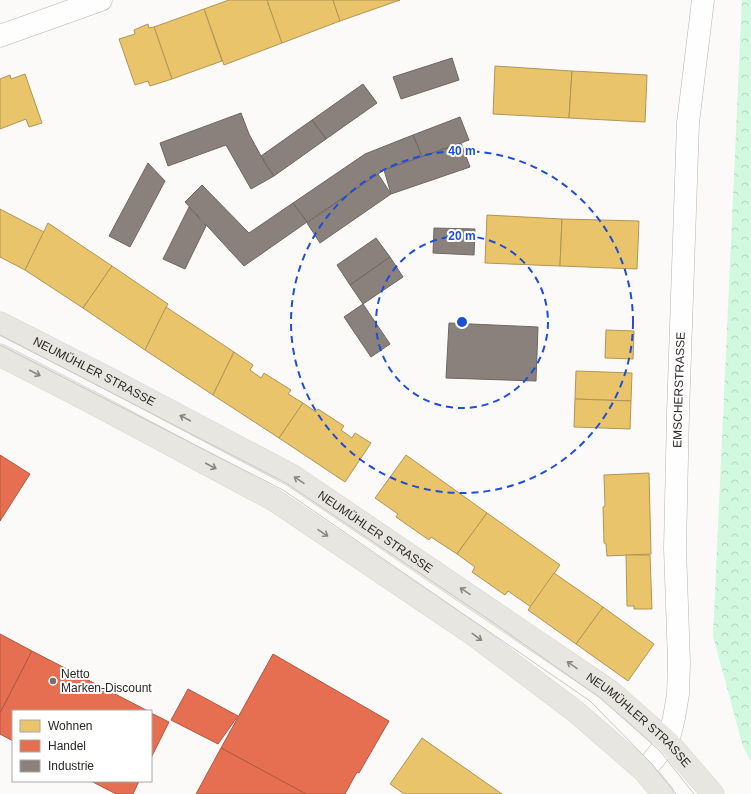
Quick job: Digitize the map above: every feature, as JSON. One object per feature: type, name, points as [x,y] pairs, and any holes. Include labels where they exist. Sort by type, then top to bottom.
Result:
[{"type":"main road","name":"NEUMÜHLER STRASSE","points":[[0,323],[293,476],[610,691],[668,742],[713,794]]},
{"type":"main road","points":[[0,355],[100,406],[274,500],[474,635],[575,711],[644,771],[663,794]]},
{"type":"street","points":[[0,36],[101,0]]},
{"type":"street","name":"EMSCHERSTRASSE","points":[[644,771],[668,742],[678,694],[679,663],[675,548],[688,123],[703,0]]},
{"type":"green space","points":[[742,0],[751,0],[751,761],[743,747],[713,636]]},
{"type":"building: Wohnen","points":[[229,0],[267,0],[282,43],[224,65],[204,9]]},
{"type":"building: Wohnen","points":[[267,0],[333,0],[340,21],[282,43]]},
{"type":"building: Wohnen","points":[[333,0],[400,0],[340,21]]},
{"type":"building: Wohnen","points":[[204,9],[222,61],[172,79],[154,27]]},
{"type":"building: Wohnen","points":[[148,24],[149,28],[154,27],[172,79],[150,86],[148,81],[135,85],[119,39],[135,34],[134,30]]},
{"type":"building: Wohnen","points":[[495,66],[572,71],[569,118],[493,114]]},
{"type":"building: Wohnen","points":[[572,71],[647,75],[645,122],[569,118]]},
{"type":"building: Wohnen","points":[[25,74],[42,123],[29,127],[26,119],[0,129],[0,79],[10,75],[11,79]]},
{"type":"building: Wohnen","points":[[0,209],[44,232],[25,270],[0,257]]},
{"type":"building: Wohnen","points":[[487,215],[562,219],[560,266],[485,263]]},
{"type":"building: Wohnen","points":[[562,219],[639,221],[637,269],[560,266]]},
{"type":"building: Wohnen","points":[[48,223],[112,266],[83,308],[25,270]]},
{"type":"building: Wohnen","points":[[112,266],[168,304],[145,350],[83,308]]},
{"type":"building: Wohnen","points":[[166,307],[234,352],[213,395],[145,350]]},
{"type":"building: Wohnen","points":[[606,330],[634,331],[633,359],[605,358]]},
{"type":"building: Wohnen","points":[[234,352],[253,365],[250,370],[261,378],[264,373],[291,390],[288,394],[303,403],[279,438],[213,395]]},
{"type":"building: Wohnen","points":[[576,371],[632,373],[631,401],[575,399]]},
{"type":"building: Wohnen","points":[[575,399],[631,401],[630,429],[574,427]]},
{"type":"building: Wohnen","points":[[303,403],[316,412],[318,409],[344,426],[341,430],[352,438],[355,433],[371,443],[345,482],[279,438]]},
{"type":"building: Wohnen","points":[[406,455],[487,513],[457,554],[431,537],[429,540],[396,517],[398,514],[375,498]]},
{"type":"building: Wohnen","points":[[649,473],[651,554],[607,556],[606,544],[604,543],[604,475]]},
{"type":"building: Wohnen","points":[[487,513],[560,565],[531,607],[508,591],[505,595],[472,572],[475,567],[457,554]]},
{"type":"building: Wohnen","points":[[626,555],[650,555],[652,609],[634,609],[634,606],[627,606]]},
{"type":"building: Wohnen","points":[[554,573],[603,607],[576,644],[528,610]]},
{"type":"building: Wohnen","points":[[603,607],[654,644],[628,681],[576,644]]},
{"type":"building: Wohnen","points":[[422,738],[502,794],[404,794],[390,784]]},
{"type":"building: Handel","points":[[0,455],[30,474],[0,521]]},
{"type":"building: Handel","points":[[0,634],[32,651],[0,713]]},
{"type":"building: Handel","name":"Netto Marken-Discount","points":[[32,651],[146,710],[12,710],[12,740],[0,734],[0,713]]},
{"type":"building: Handel","points":[[273,654],[389,721],[345,794],[306,794],[221,748]]},
{"type":"building: Handel","points":[[188,689],[238,716],[218,744],[171,720]]},
{"type":"building: Handel","name":"Netto Marken-Discount","points":[[152,714],[169,722],[152,756]]},
{"type":"building: Handel","points":[[221,748],[306,794],[196,794]]},
{"type":"building: Handel","points":[[93,782],[139,782],[133,794],[116,794]]},
{"type":"building: Industrie","points":[[452,58],[459,80],[401,99],[393,77]]},
{"type":"building: Industrie","points":[[363,84],[377,103],[326,139],[312,120]]},
{"type":"building: Industrie","points":[[241,113],[249,134],[266,165],[274,176],[251,189],[226,145],[168,166],[160,143]]},
{"type":"building: Industrie","points":[[460,117],[469,140],[422,157],[413,135]]},
{"type":"building: Industrie","points":[[312,120],[326,139],[274,176],[261,156]]},
{"type":"building: Industrie","points":[[413,135],[422,157],[384,170],[307,222],[293,203],[365,154]]},
{"type":"building: Industrie","points":[[461,143],[470,167],[391,194],[384,170]]},
{"type":"building: Industrie","points":[[148,163],[165,181],[130,247],[109,236]]},
{"type":"building: Industrie","points":[[378,174],[391,194],[320,243],[307,223]]},
{"type":"building: Industrie","points":[[202,185],[249,233],[293,203],[307,222],[244,266],[185,202]]},
{"type":"building: Industrie","points":[[189,207],[206,226],[185,269],[163,259]]},
{"type":"building: Industrie","points":[[434,228],[475,229],[474,255],[433,253]]},
{"type":"building: Industrie","points":[[376,238],[390,257],[350,285],[337,265]]},
{"type":"building: Industrie","points":[[390,257],[403,277],[363,304],[350,285]]},
{"type":"building: Industrie","points":[[363,304],[390,344],[371,357],[344,317]]},
{"type":"building: Industrie","points":[[449,323],[538,327],[536,381],[446,378]]},
{"type":"tram line","points":[[0,335],[286,483],[491,621],[599,697],[660,751],[694,794]]},
{"type":"tram line","points":[[0,345],[283,490],[590,701],[651,763],[676,794]]},
{"type":"place","name":"Netto Marken-Discount","points":[[53,681]]}]
